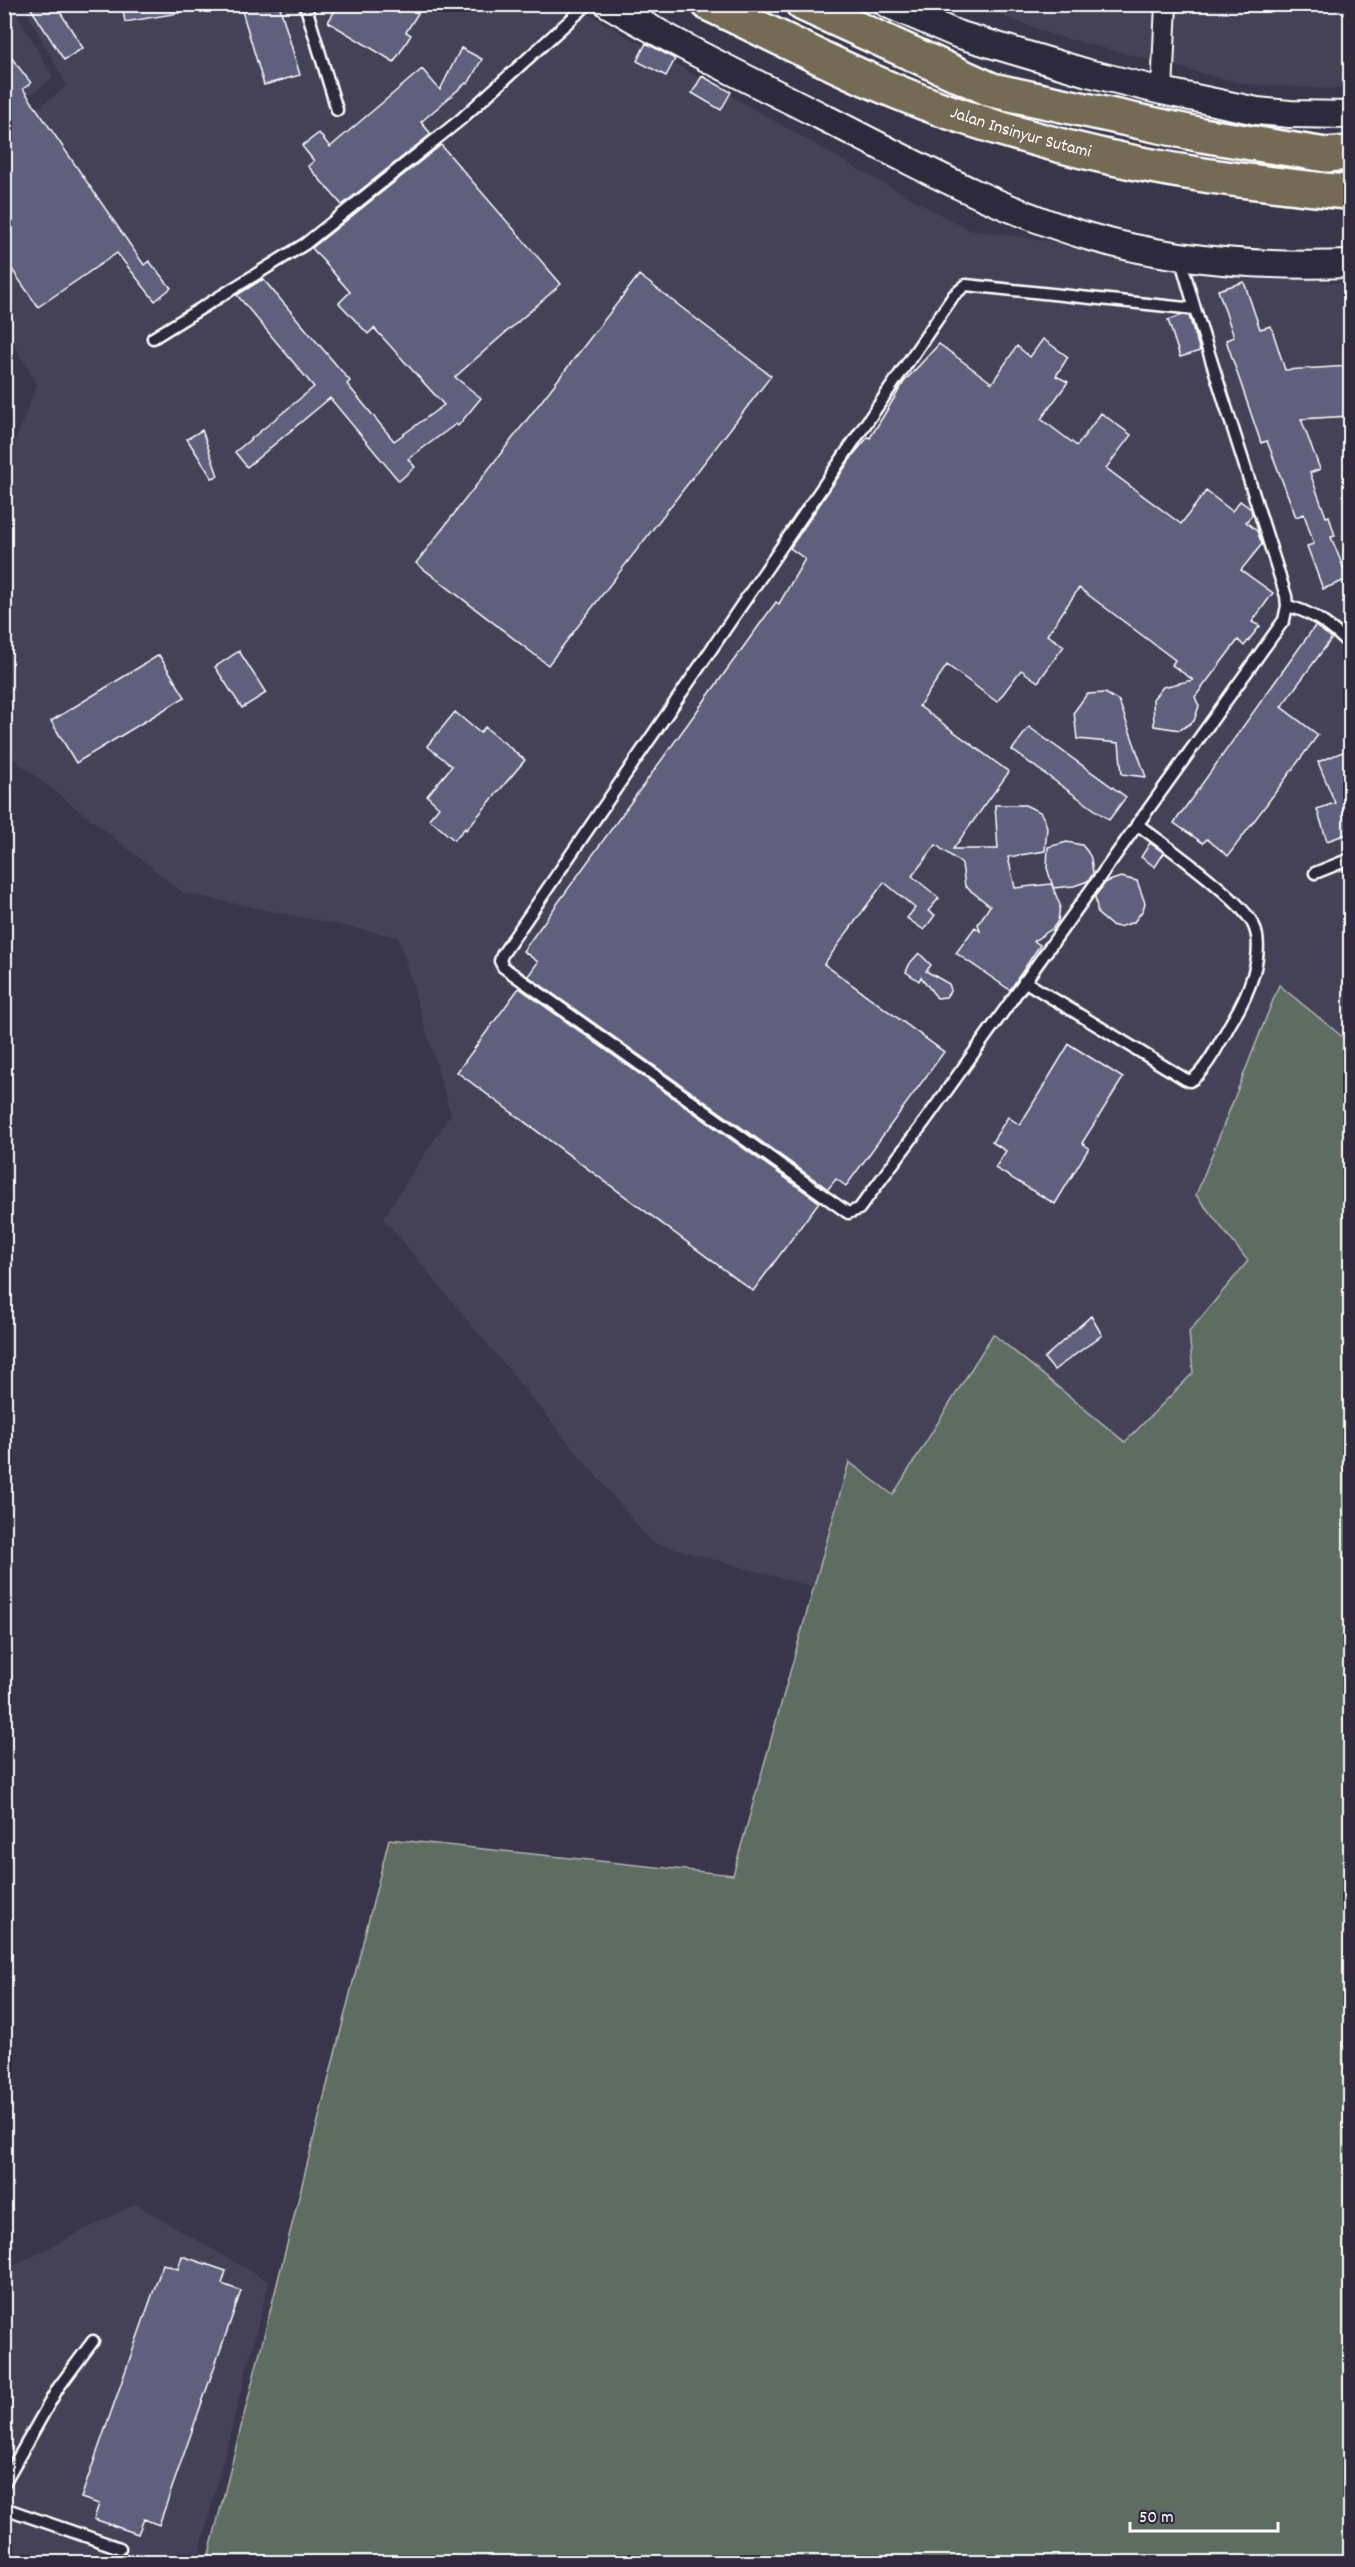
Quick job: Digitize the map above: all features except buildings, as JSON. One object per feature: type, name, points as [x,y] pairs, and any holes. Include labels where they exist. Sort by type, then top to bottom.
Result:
[{"type":"highway","name":"Jalan Insinyur Sutami","points":[[709,4],[856,74],[966,118],[1045,141],[1151,167],[1350,192]]},
{"type":"highway","name":"Jalan Insinyur Sutami","points":[[803,4],[992,90],[1202,135],[1326,155],[1350,153]]},
{"type":"street","points":[[608,4],[766,88],[996,202],[1089,237],[1180,257],[1264,263],[1350,264]]},
{"type":"street","points":[[887,4],[957,34],[1088,73],[1162,91],[1257,111],[1350,115]]},
{"type":"street","points":[[1162,91],[1166,4]]},
{"type":"lane","points":[[305,4],[337,110]]},
{"type":"lane","points":[[153,338],[305,244],[460,120],[588,4]]},
{"type":"lane","points":[[1180,257],[1286,596],[1287,606],[1284,620],[925,1121],[859,1209],[848,1213],[503,967],[500,962],[505,950],[949,301],[960,289],[966,285],[1195,309]]},
{"type":"lane","points":[[1287,606],[1306,612],[1347,642]]},
{"type":"lane","points":[[1024,981],[1185,1079],[1190,1081],[1196,1078],[1207,1063],[1236,1016],[1252,975],[1257,954],[1255,927],[1248,914],[1232,899],[1137,824]]},
{"type":"lane","points":[[1316,873],[1350,859]]},
{"type":"lane","points":[[4,2483],[58,2388],[93,2341]]},
{"type":"lane","points":[[4,2508],[120,2548]]},
{"type":"shaded area","points":[[5,5],[12,5],[53,77],[5,116]]},
{"type":"shaded area","points":[[23,5],[573,5],[863,172],[967,229],[1350,285],[1350,1043],[1279,986],[1248,1261],[1189,1332],[1193,1373],[1125,1442],[993,1335],[893,1495],[849,1463],[813,1587],[651,1542],[383,1218],[451,1114],[398,937],[184,893],[5,752],[4,470],[37,384],[5,330],[5,133],[67,86]]},
{"type":"shaded area","points":[[975,5],[1350,5],[1350,87],[1329,89],[1244,84],[1053,35]]},
{"type":"shaded area","points":[[135,2204],[269,2282],[197,2562],[5,2562],[5,2270]]},
{"type":"green space","points":[[1279,985],[1350,1043],[1350,2562],[207,2562],[389,1839],[733,1875],[849,1462],[893,1495],[993,1334],[1125,1442],[1193,1373],[1189,1332],[1248,1261],[1196,1195]]}]
